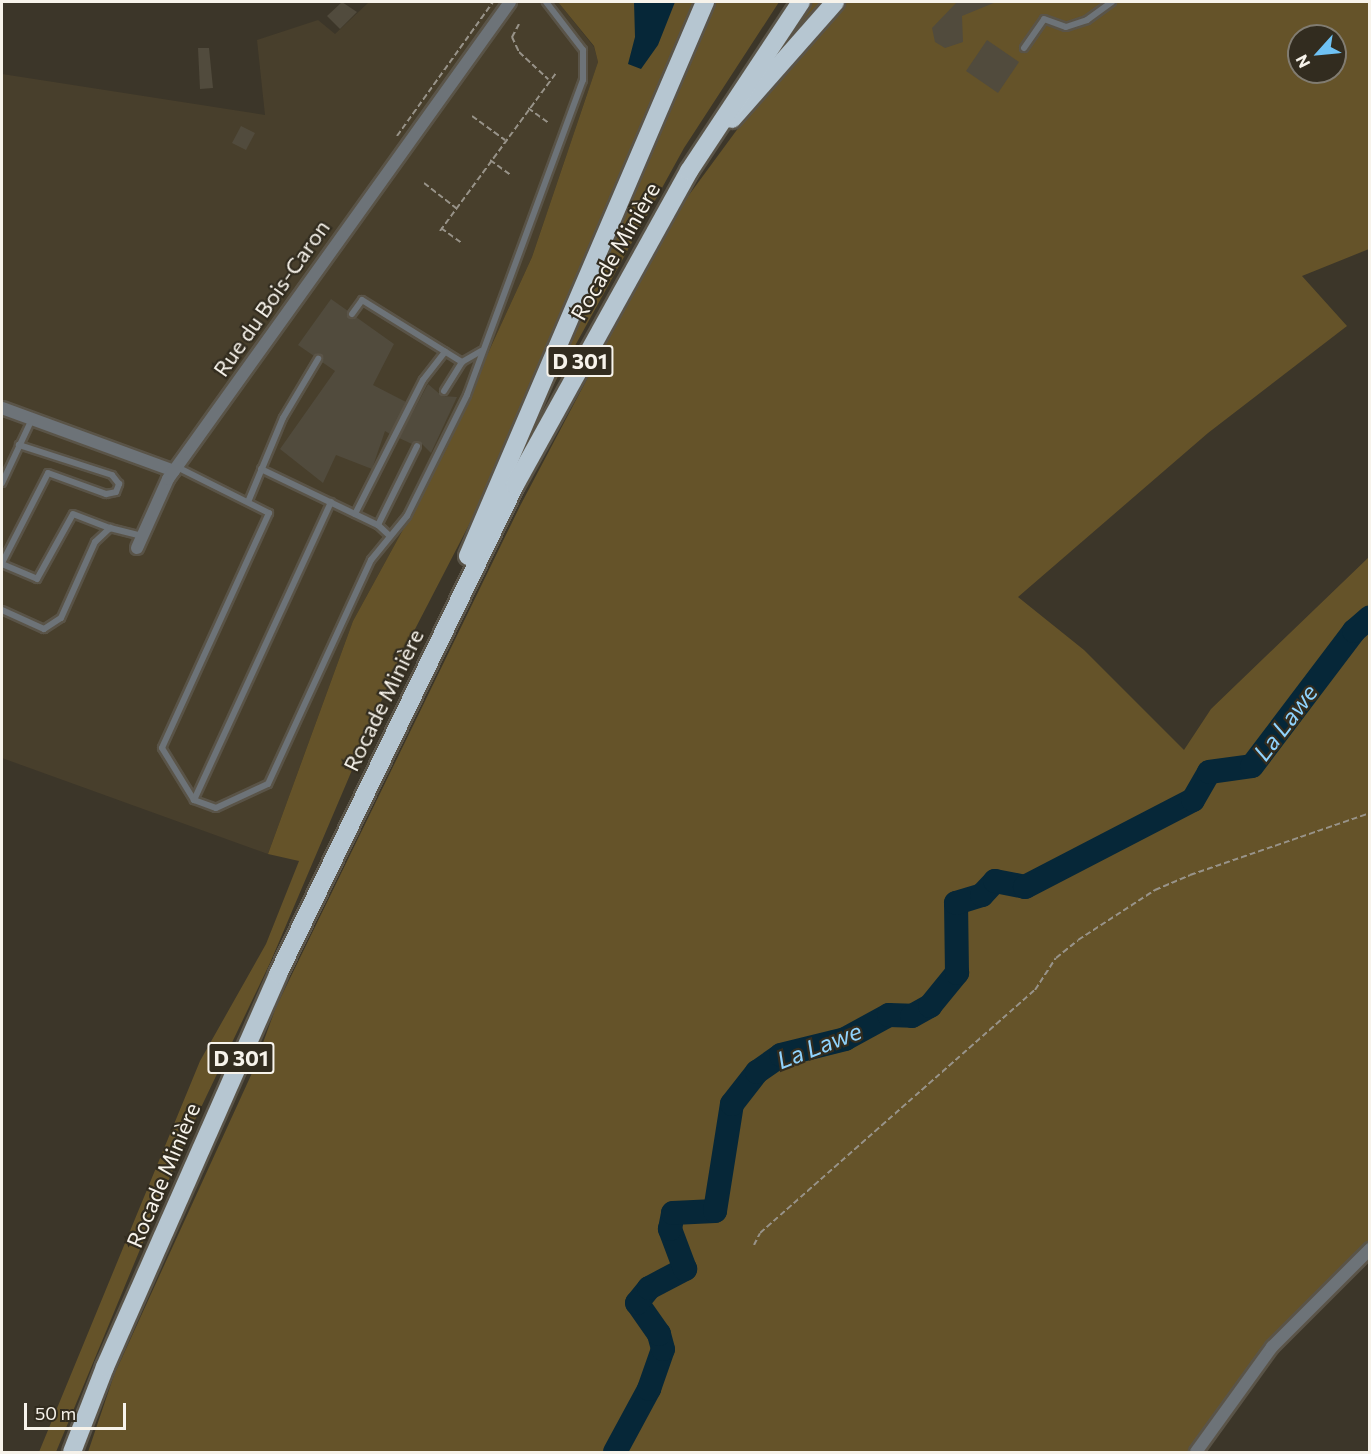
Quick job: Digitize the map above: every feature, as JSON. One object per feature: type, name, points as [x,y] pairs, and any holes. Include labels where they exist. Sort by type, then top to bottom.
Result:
[{"type":"highway","points":[[424,669],[705,2]]},
{"type":"highway","name":"Rocade Minière","points":[[72,1452],[105,1367],[278,974],[424,669],[581,360],[689,171],[801,2]]},
{"type":"highway","points":[[689,171],[835,2]]},
{"type":"street","name":"Rue du Bois-Caron","points":[[139,542],[176,469],[510,2]]},
{"type":"street","points":[[2,408],[176,469]]},
{"type":"street","points":[[1196,1452],[1272,1347],[1370,1249]]},
{"type":"lane","points":[[176,469],[269,513],[162,748],[194,800],[216,808],[268,783],[371,560],[412,506],[467,395],[481,351],[534,222],[583,80],[583,50],[546,2]]},
{"type":"lane","points":[[1024,48],[1044,19],[1066,27],[1087,20],[1112,2]]},
{"type":"lane","points":[[352,314],[362,300],[462,362]]},
{"type":"lane","points":[[444,391],[462,362],[481,351]]},
{"type":"lane","points":[[355,514],[423,380],[445,352]]},
{"type":"lane","points":[[248,502],[292,400],[318,359]]},
{"type":"lane","points":[[2,483],[32,419]]},
{"type":"lane","points":[[19,445],[112,475],[119,484],[116,492],[106,494],[48,473],[2,563],[38,579],[73,514],[139,542]]},
{"type":"lane","points":[[378,525],[417,446]]},
{"type":"lane","points":[[261,469],[378,525],[390,536]]},
{"type":"lane","points":[[194,800],[331,502]]},
{"type":"lane","points":[[2,610],[44,629],[61,618],[95,542],[110,528]]},
{"type":"path","points":[[519,24],[512,37],[519,52],[548,79]]},
{"type":"path","points":[[462,243],[440,229],[548,79],[557,72]]},
{"type":"path","points":[[528,108],[549,123]]},
{"type":"path","points":[[472,116],[505,140]]},
{"type":"path","points":[[490,160],[511,175]]},
{"type":"path","points":[[424,183],[456,208]]},
{"type":"path","points":[[754,1245],[760,1233],[1035,990],[1056,958],[1078,940],[1164,887],[1370,813]]},
{"type":"shaded area","points":[[369,2],[558,2],[594,47],[598,62],[532,257],[429,482],[353,621],[268,854],[2,758],[2,74],[265,115],[257,40],[318,20],[335,34]]},
{"type":"shaded area","points":[[558,2],[779,2],[684,148],[533,422],[486,492],[398,662],[270,963],[185,1141],[56,1452],[39,1452],[200,1061],[266,944],[299,861],[268,854],[353,621],[429,482],[532,257],[598,62],[594,46]]},
{"type":"shaded area","points":[[808,2],[1369,2],[1369,249],[1302,276],[1347,326],[1208,433],[1018,597],[1084,650],[1184,750],[1211,709],[1369,557],[1369,1249],[1272,1347],[1198,1452],[88,1452],[114,1375],[252,1073],[276,1007],[520,506],[672,218],[764,93],[767,69]]},
{"type":"water","points":[[634,2],[675,2],[658,45],[641,69],[628,64],[635,37]]},
{"type":"building","points":[[342,2],[357,12],[340,29],[327,16]]},
{"type":"building","points":[[957,2],[996,2],[962,16],[963,42],[945,48],[935,42],[932,28]]},
{"type":"building","points":[[987,40],[1019,62],[998,93],[966,71]]},
{"type":"building","points":[[198,48],[209,48],[213,88],[200,89]]},
{"type":"building","points":[[241,126],[255,133],[246,150],[232,143]]},
{"type":"building","points":[[331,299],[348,311],[349,319],[356,317],[394,344],[373,385],[406,402],[390,434],[385,431],[372,469],[336,455],[323,483],[280,449],[335,371],[322,362],[321,355],[314,356],[298,345]]},
{"type":"building","points":[[428,384],[442,396],[457,397],[431,453],[419,441],[412,444],[399,438]]},
{"type":"waterway","name":"La Lawe","points":[[615,1452],[649,1389],[663,1349],[659,1334],[637,1303],[649,1288],[685,1269],[670,1229],[673,1213],[715,1211],[732,1104],[757,1072],[781,1055],[845,1039],[889,1015],[912,1016],[930,1006],[957,973],[956,903],[982,895],[995,881],[1025,887],[1193,800],[1209,772],[1252,766],[1354,631],[1370,617]]}]
